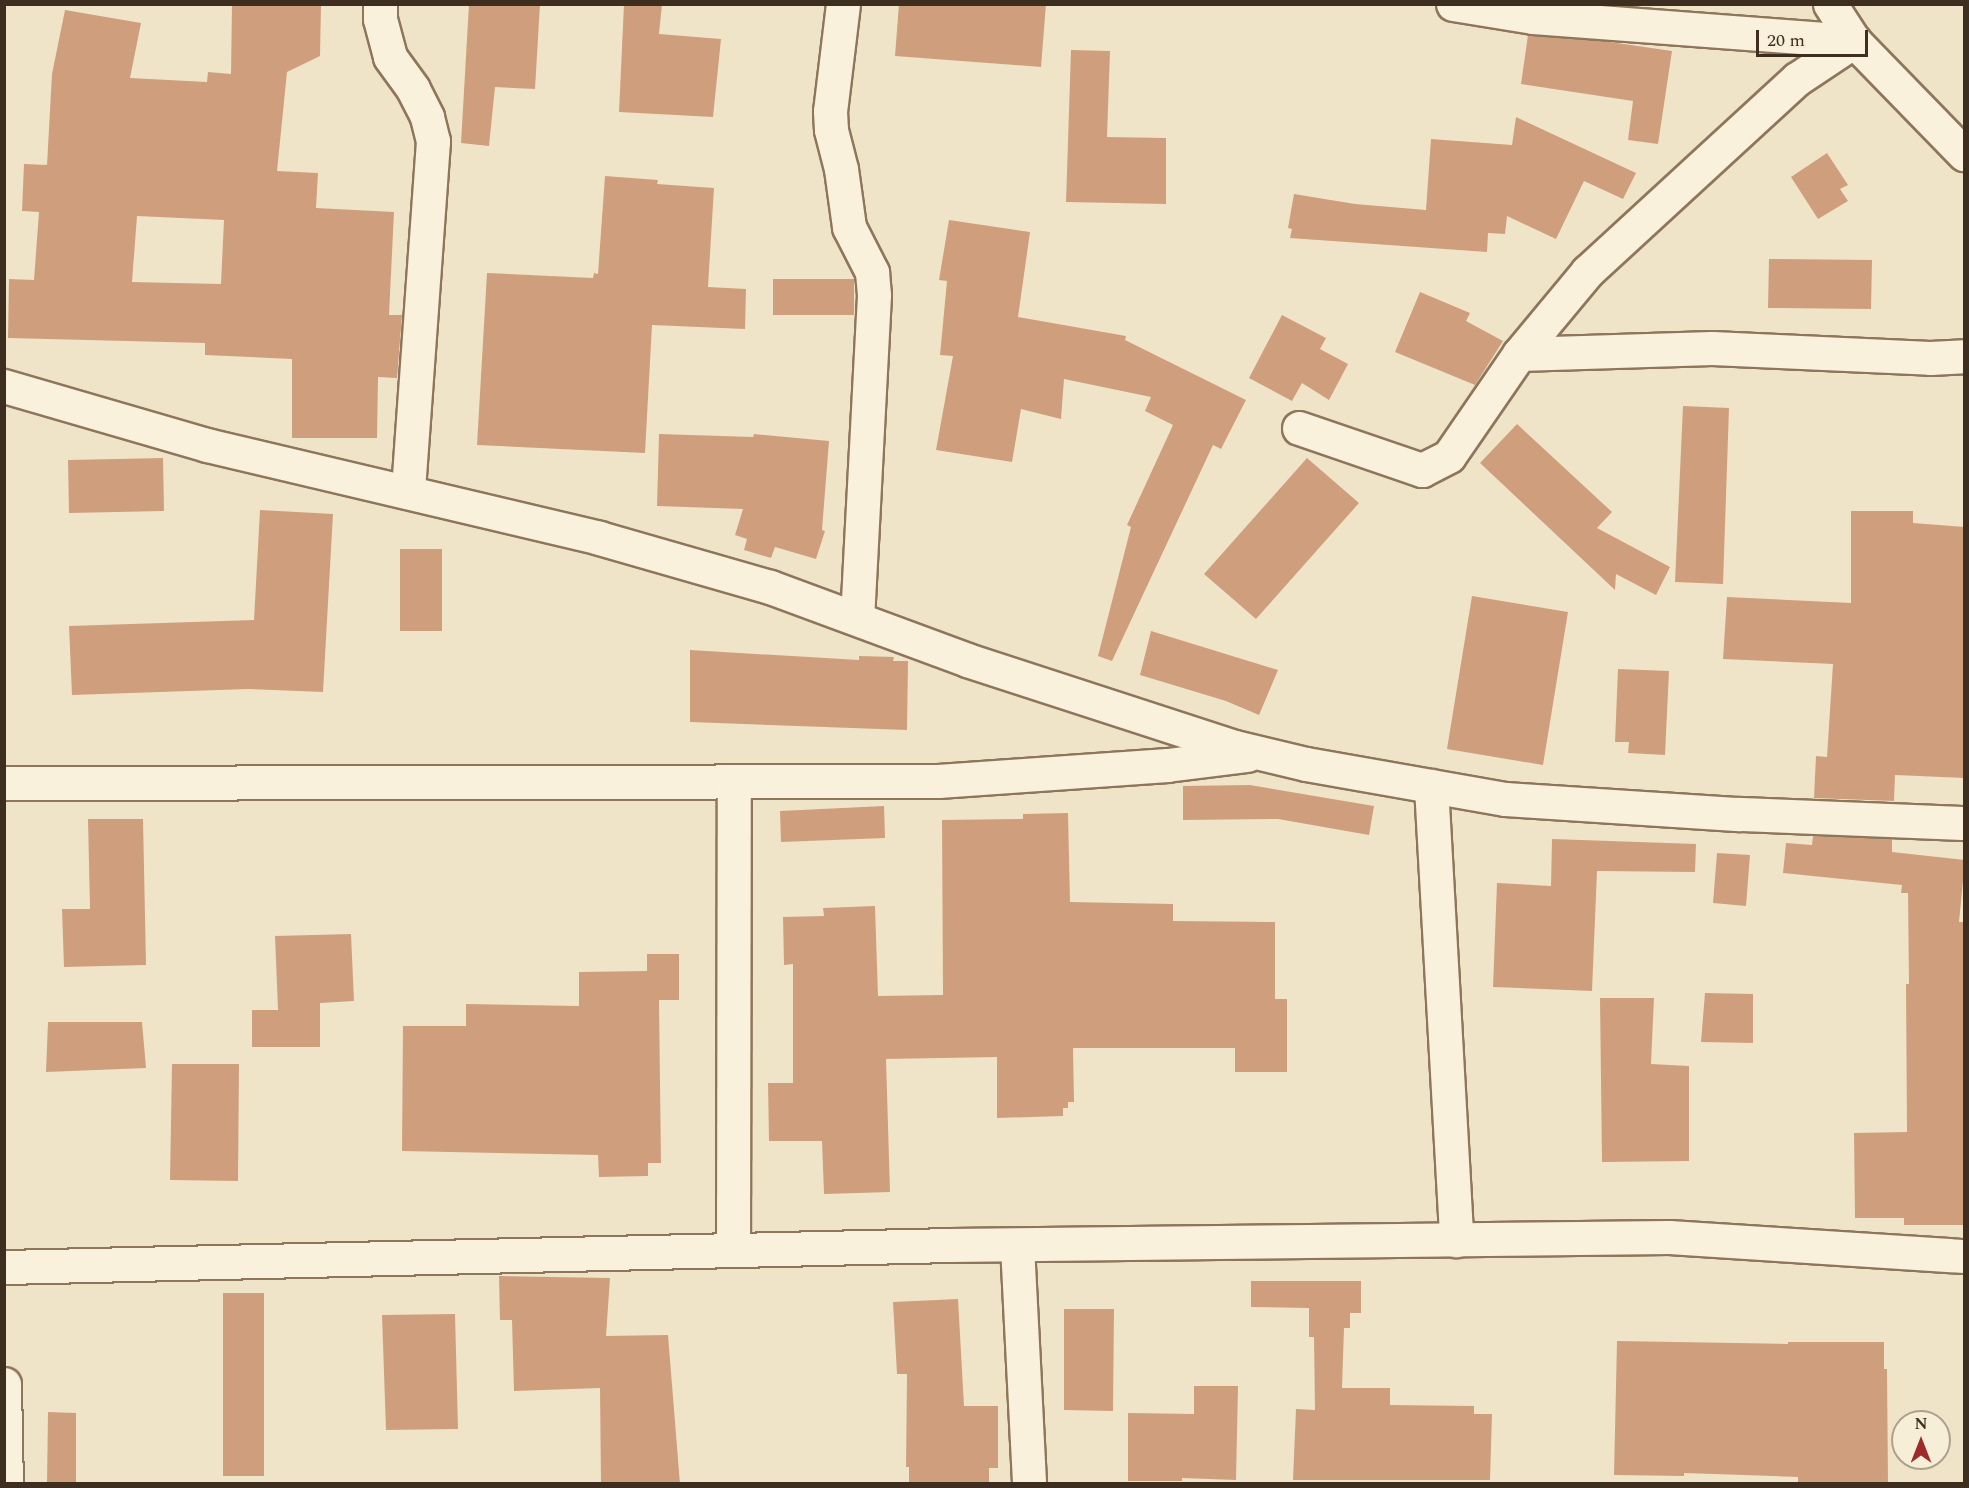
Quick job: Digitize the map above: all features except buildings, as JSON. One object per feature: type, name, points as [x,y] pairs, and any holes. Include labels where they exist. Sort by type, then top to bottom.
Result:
[{"type":"street","points":[[380,4],[380,19],[390,57],[413,89],[427,117],[433,141],[408,492]]},
{"type":"street","points":[[843,4],[830,111],[831,130],[841,169],[849,227],[872,272],[874,294],[857,617]]},
{"type":"street","points":[[1453,4],[1533,17],[1854,41]]},
{"type":"street","points":[[1830,4],[1854,41],[1965,154]]},
{"type":"street","points":[[1299,428],[1422,470],[1449,456],[1519,354],[1587,272],[1797,79],[1854,41]]},
{"type":"street","points":[[1519,354],[1712,348],[1930,358],[1965,356]]},
{"type":"street","points":[[4,386],[207,445],[599,538],[770,587],[857,617],[968,660],[1260,753],[1505,799],[1728,814],[1965,824]]},
{"type":"street","points":[[4,783],[938,781],[1167,765],[1260,753]]},
{"type":"street","points":[[733,1250],[734,781]]},
{"type":"street","points":[[1431,786],[1456,1240]]},
{"type":"street","points":[[4,1267],[733,1250],[1669,1237],[1965,1256]]},
{"type":"street","points":[[1017,1245],[1029,1484]]},
{"type":"street","points":[[4,1384],[6,1484]]}]
